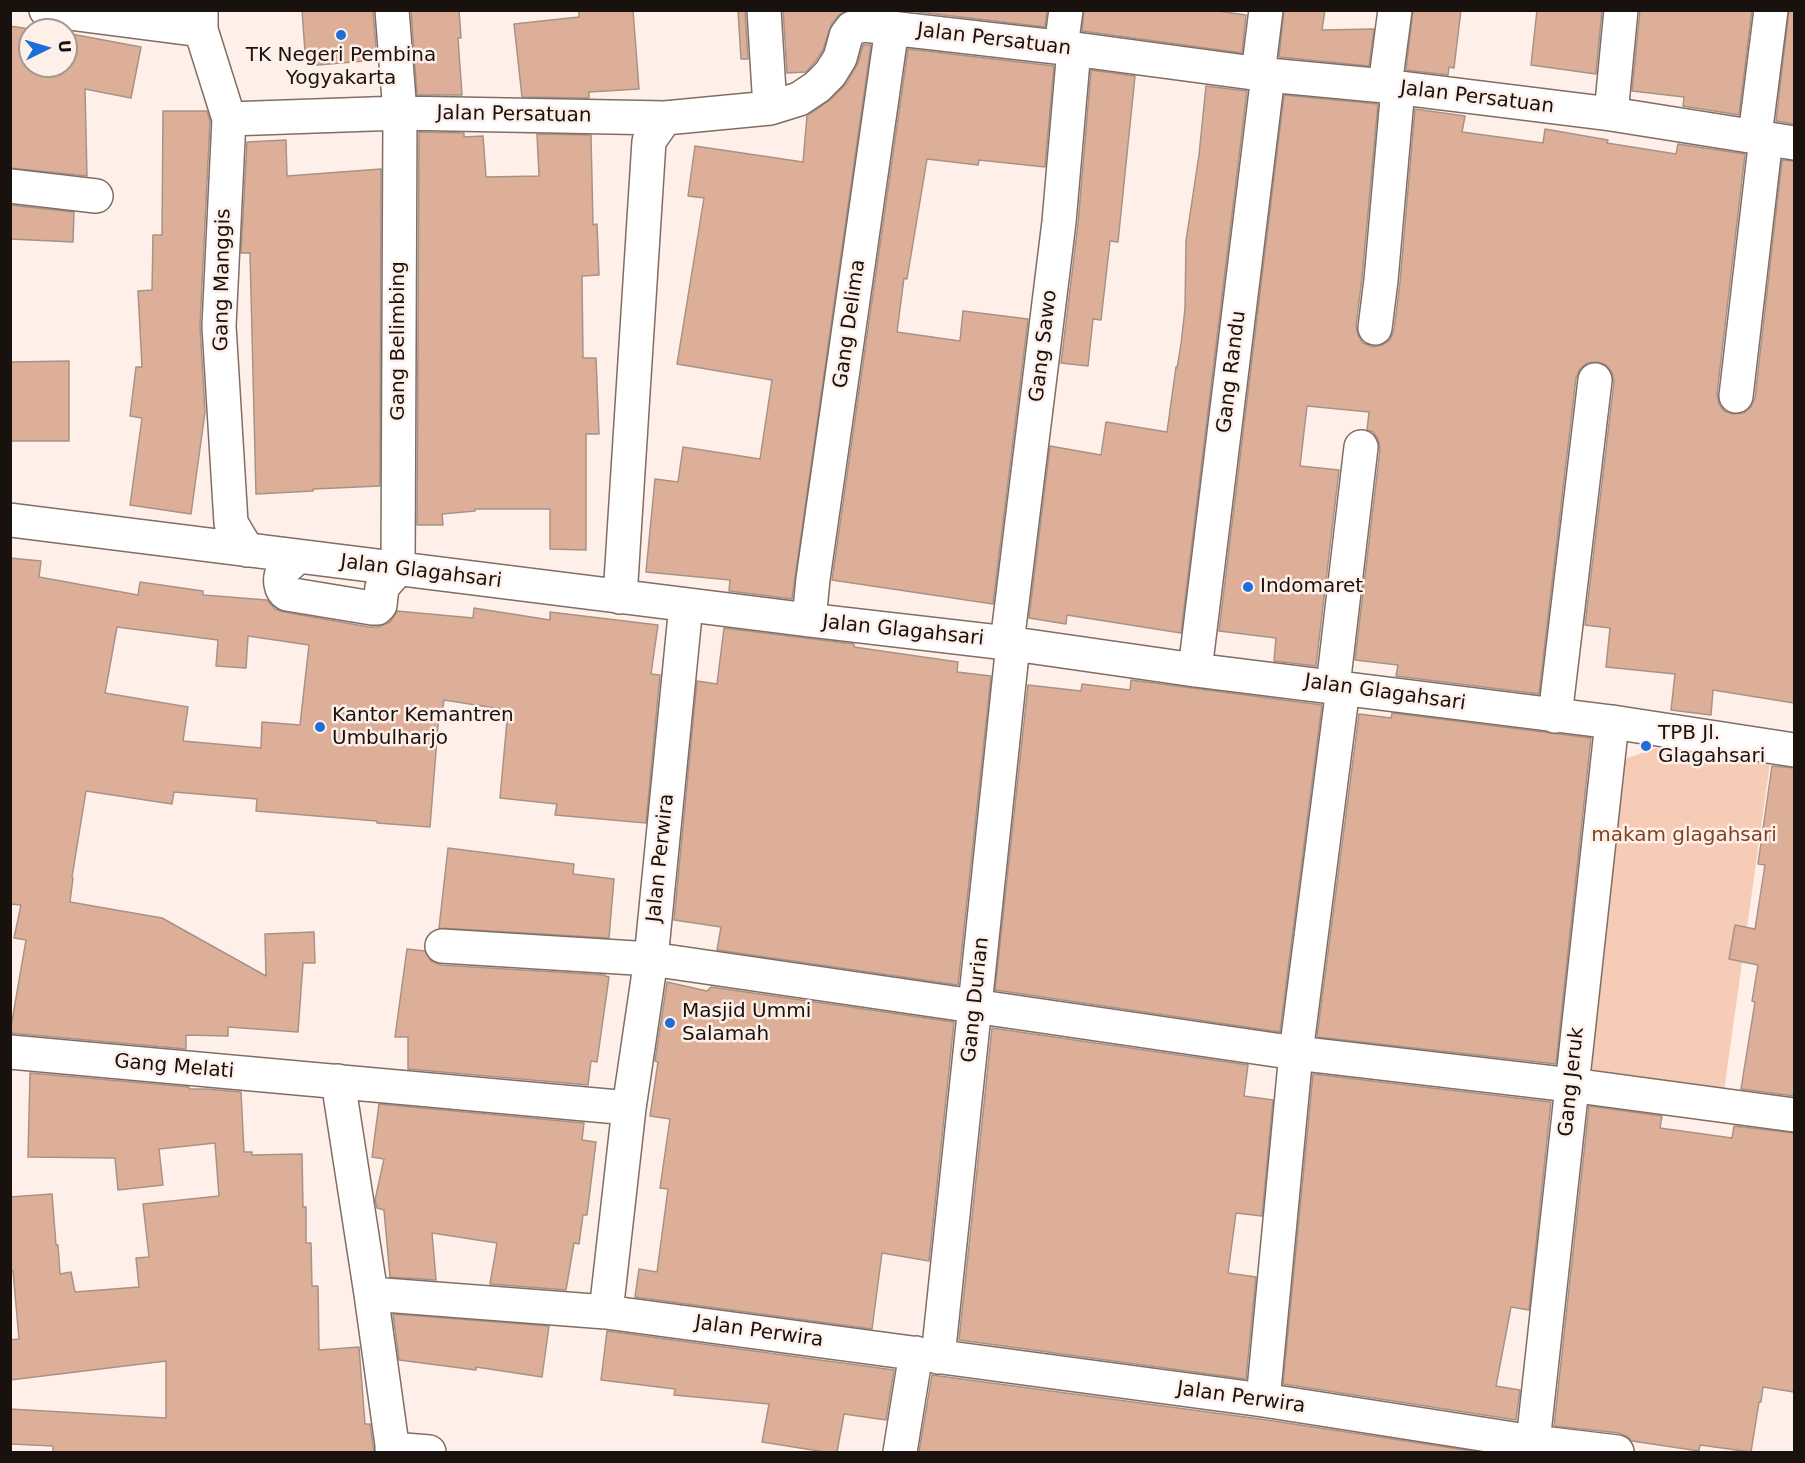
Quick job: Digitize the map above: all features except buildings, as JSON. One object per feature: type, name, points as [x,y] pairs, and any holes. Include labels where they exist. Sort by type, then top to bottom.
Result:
[{"type":"street","points":[[46,10],[201,20]]},
{"type":"street","name":"Gang Belimbing","points":[[392,10],[400,113],[398,569]]},
{"type":"street","points":[[764,10],[770,108]]},
{"type":"street","name":"Gang Sawo","points":[[1010,643],[1059,222],[1068,48],[1066,10]]},
{"type":"street","name":"Gang Randu","points":[[1195,670],[1263,74],[1266,10]]},
{"type":"street","points":[[1375,328],[1381,280],[1395,10]]},
{"type":"street","points":[[1611,114],[1621,10]]},
{"type":"street","points":[[1736,396],[1772,139],[1771,10]]},
{"type":"street","name":"Gang Manggis","points":[[201,20],[229,118],[219,326],[231,523],[247,550]]},
{"type":"street","name":"Jalan Persatuan","points":[[229,118],[400,113],[665,118],[770,108],[800,99],[817,87],[830,74],[840,58],[846,36],[852,28],[864,25],[1611,114],[1772,139]]},
{"type":"street","name":"Gang Delima","points":[[808,620],[892,28]]},
{"type":"street","points":[[620,597],[649,141],[665,118]]},
{"type":"street","points":[[10,186],[96,196]]},
{"type":"street","points":[[1555,716],[1595,380]]},
{"type":"street","points":[[1263,1400],[1296,1053],[1338,687],[1361,447]]},
{"type":"street","name":"Jalan Glagahsari","points":[[10,520],[620,597],[1010,643],[1195,670],[1612,722],[1794,750]]},
{"type":"street","name":"Jalan Perwira","points":[[686,605],[651,959],[629,1108],[606,1312],[1263,1400],[1533,1442],[1617,1452]]},
{"type":"street","name":"Gang Durian","points":[[900,1452],[927,1355],[975,1007],[1010,643]]},
{"type":"street","name":"Gang Jeruk","points":[[1533,1442],[1612,722]]},
{"type":"street","points":[[442,946],[651,959],[1296,1053],[1571,1085],[1794,1115]]},
{"type":"street","name":"Gang Melati","points":[[10,1052],[629,1108]]},
{"type":"street","points":[[338,1081],[372,1294],[392,1451],[429,1452]]},
{"type":"street","points":[[372,1294],[606,1312]]},
{"type":"green space","name":"makam glagahsari","points":[[1656,748],[1770,764],[1723,1098],[1583,1078],[1616,762]]},
{"type":"place","name":"TK Negeri Pembina Yogyakarta","points":[[341,35]]},
{"type":"place","name":"Indomaret","points":[[1248,587]]},
{"type":"place","name":"Kantor Kemantren Umbulharjo","points":[[320,727]]},
{"type":"place","name":"TPB Jl. Glagahsari","points":[[1646,746]]},
{"type":"place","name":"Masjid Ummi Salamah","points":[[670,1023]]}]
